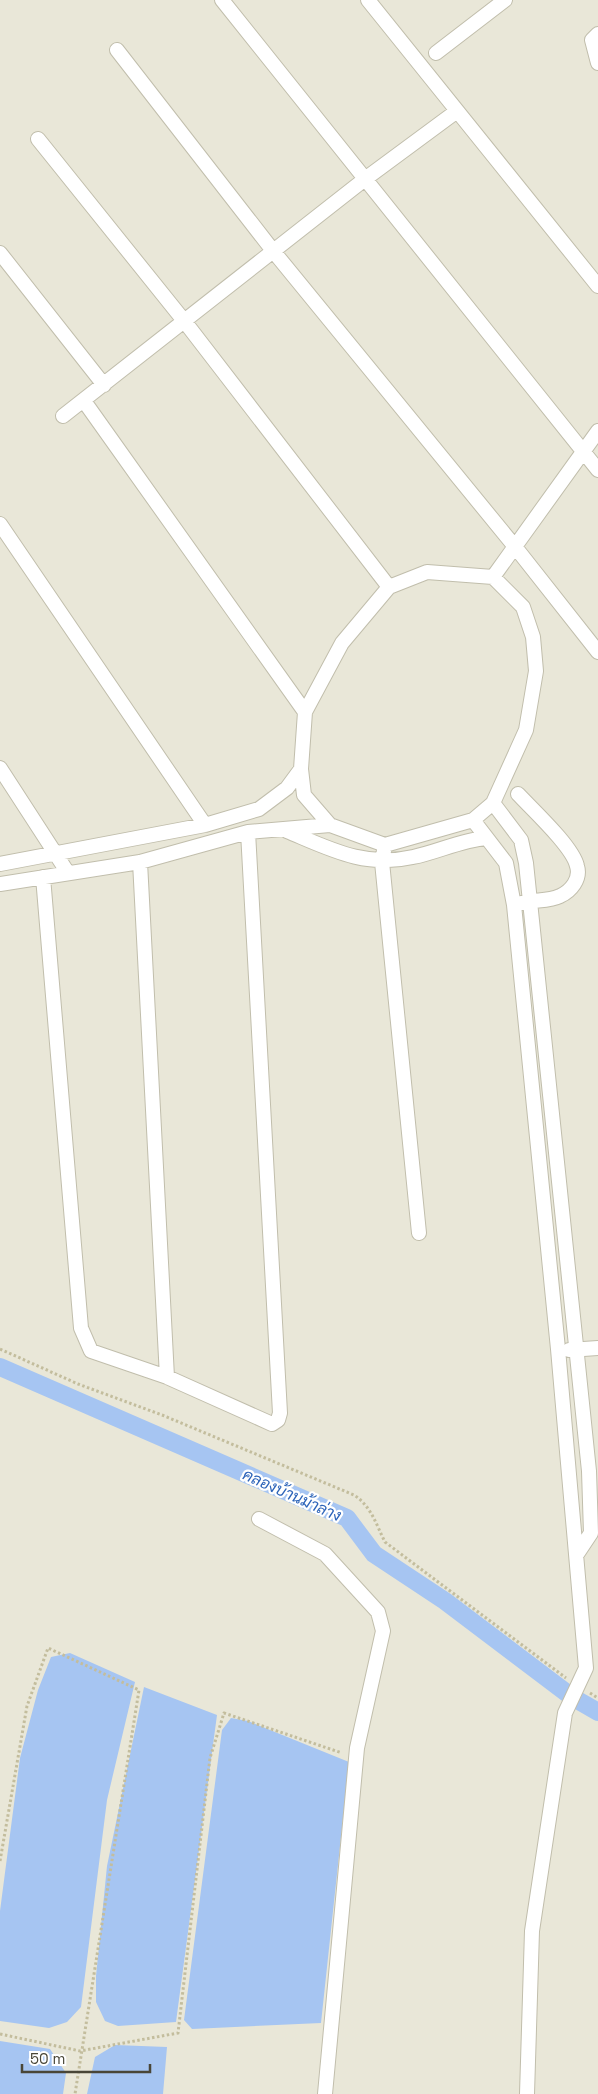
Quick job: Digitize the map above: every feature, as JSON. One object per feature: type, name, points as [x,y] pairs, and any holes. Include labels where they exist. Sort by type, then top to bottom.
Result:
[{"type":"street","points":[[222,0],[364,180],[598,470]]},
{"type":"street","points":[[368,0],[598,286]]},
{"type":"street","points":[[436,52],[505,0]]},
{"type":"street","points":[[598,34],[592,40],[598,63]]},
{"type":"street","points":[[117,50],[274,252],[516,548],[598,652]]},
{"type":"street","points":[[64,416],[364,180],[457,111]]},
{"type":"street","points":[[38,139],[185,322],[389,587]]},
{"type":"street","points":[[0,253],[104,385]]},
{"type":"street","points":[[84,401],[305,712]]},
{"type":"street","points":[[493,577],[516,548],[598,431]]},
{"type":"street","points":[[0,524],[205,825]]},
{"type":"street","points":[[0,884],[140,862],[248,832],[330,825],[386,845],[473,820],[493,804],[526,730],[536,671],[533,637],[523,607],[493,577],[427,572],[389,587],[342,643],[305,712],[301,768],[304,795],[330,825]]},
{"type":"street","points":[[0,768],[68,873]]},
{"type":"street","points":[[0,864],[205,825],[259,809],[286,788],[301,768]]},
{"type":"street","points":[[514,905],[530,900],[548,900],[570,890],[577,878],[577,865],[567,847],[518,794]]},
{"type":"street","points":[[493,804],[521,840],[530,900],[594,1535],[577,1554]]},
{"type":"street","points":[[473,820],[506,863],[514,905],[558,1349],[586,1668],[564,1713],[532,1931],[527,2094]]},
{"type":"street","points":[[284,830],[331,850],[359,859],[382,862],[434,852],[467,840],[487,838]]},
{"type":"street","points":[[43,877],[81,1328],[91,1351],[167,1377],[272,1424],[278,1420],[280,1413],[248,832]]},
{"type":"street","points":[[386,845],[382,862],[419,1233]]},
{"type":"street","points":[[140,862],[167,1377]]},
{"type":"street","points":[[558,1349],[598,1348]]},
{"type":"street","points":[[569,1472],[589,1471]]},
{"type":"street","points":[[259,1518],[324,1554],[378,1612],[383,1631],[357,1758],[325,2094]]},
{"type":"street","points":[[574,1529],[594,1535]]},
{"type":"path","points":[[0,1349],[78,1384],[162,1415],[354,1495],[363,1501],[370,1510],[385,1542],[570,1681]]},
{"type":"path","points":[[0,1862],[27,1706],[48,1648],[139,1690],[80,2051],[75,2094]]},
{"type":"path","points":[[0,2034],[80,2051],[178,2032],[210,1758],[224,1713],[357,1758]]},
{"type":"shaded area","points":[[0,0],[598,0],[598,2094],[0,2094]]},
{"type":"water","points":[[70,1653],[135,1682],[107,1800],[81,2007],[67,2022],[49,2028],[0,2021],[0,1911],[20,1758],[38,1690],[51,1657]]},
{"type":"water","points":[[144,1687],[217,1715],[176,2022],[118,2026],[105,2021],[96,2002],[96,1976],[107,1866]]},
{"type":"water","points":[[231,1718],[248,1721],[349,1762],[321,2023],[192,2029],[184,2020],[222,1730]]},
{"type":"water","points":[[0,2041],[50,2049],[66,2073],[63,2094],[0,2094]]},
{"type":"water","points":[[115,2045],[167,2047],[163,2094],[87,2094],[95,2057]]},
{"type":"waterway","name":"คลองบ้านม้าล่าง","points":[[0,1367],[347,1518],[374,1554],[445,1601],[572,1697],[598,1712]]}]
